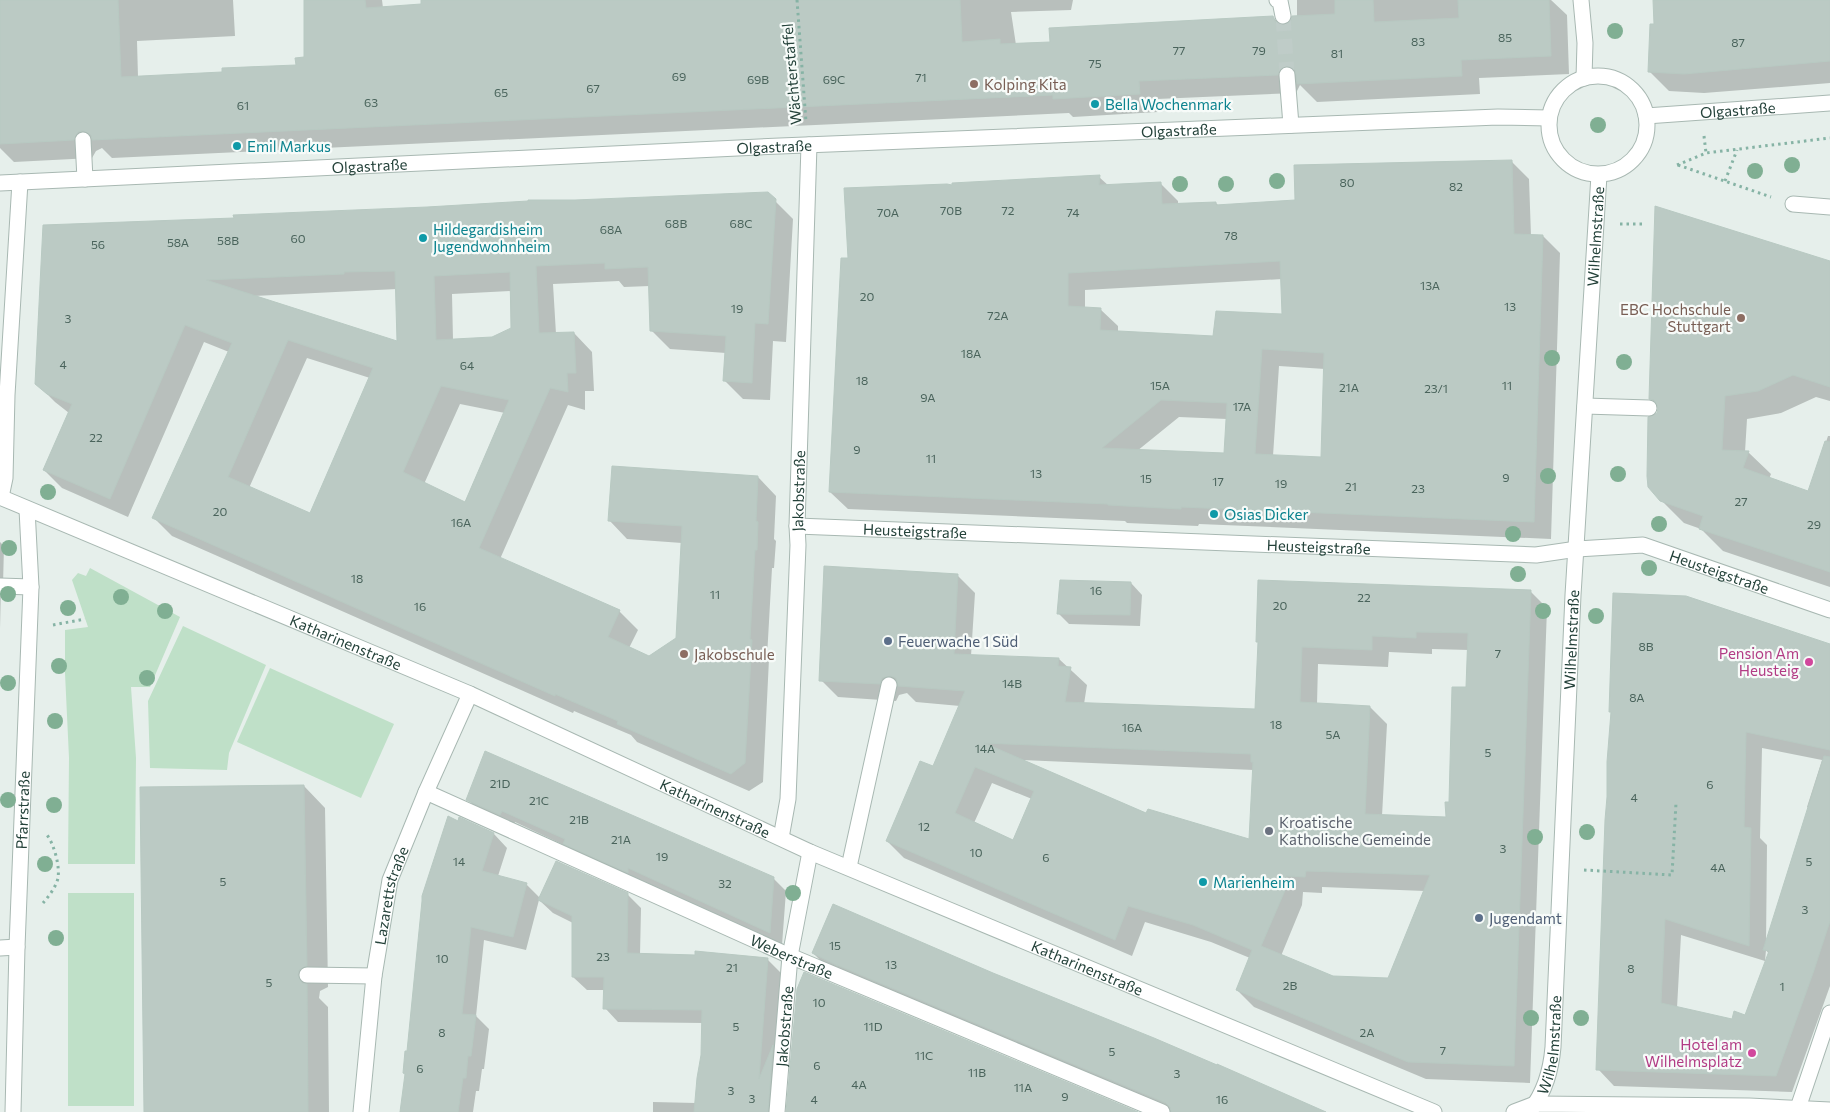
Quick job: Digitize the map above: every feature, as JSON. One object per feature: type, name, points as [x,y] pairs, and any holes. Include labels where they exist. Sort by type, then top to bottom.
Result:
[{"type":"street","points":[[1276,0],[1280,1],[1283,16]]},
{"type":"street","points":[[1580,0],[1582,4],[1585,42],[1584,78]]},
{"type":"street","points":[[1288,75],[1291,125]]},
{"type":"street","points":[[1600,76],[1616,80],[1630,88],[1640,101],[1646,116],[1646,133],[1641,150],[1630,163],[1616,172],[1599,175],[1582,172],[1567,164],[1556,151],[1550,135],[1549,118],[1553,105],[1561,93],[1572,84],[1584,78],[1600,76]]},
{"type":"street","name":"Olgastraße","points":[[1646,116],[1830,103]]},
{"type":"street","name":"Olgastraße","points":[[0,183],[809,145],[1498,117],[1549,118]]},
{"type":"street","points":[[83,140],[85,179]]},
{"type":"street","name":"Jakobstraße","points":[[781,838],[788,799],[798,545],[797,526],[809,145]]},
{"type":"street","name":"Wilhelmstraße","points":[[1514,1112],[1532,1108],[1546,1082],[1553,1048],[1577,549],[1599,175]]},
{"type":"street","points":[[1,497],[5,478],[4,391],[20,182]]},
{"type":"street","points":[[1793,204],[1830,207]]},
{"type":"street","points":[[1585,406],[1649,408]]},
{"type":"street","name":"Katharinenstraße","points":[[1,497],[470,694],[810,852],[1434,1112]]},
{"type":"street","name":"Pfarrstraße","points":[[14,1112],[17,947],[31,587],[27,509]]},
{"type":"street","name":"Heusteigstraße","points":[[797,526],[1536,555],[1577,549],[1642,545],[1830,610]]},
{"type":"street","points":[[0,586],[31,587]]},
{"type":"street","points":[[849,867],[889,685]]},
{"type":"street","name":"Lazarettstraße","points":[[361,1112],[374,976],[390,880],[426,792],[470,694]]},
{"type":"street","name":"Weberstraße","points":[[426,792],[790,956],[1162,1112]]},
{"type":"street","name":"Jakobstraße","points":[[777,1112],[790,956],[810,852]]},
{"type":"street","points":[[0,948],[17,947]]},
{"type":"street","points":[[307,975],[374,976]]},
{"type":"street","points":[[1798,1108],[1830,1013]]},
{"type":"street","points":[[1532,1108],[1798,1108],[1830,1110]]},
{"type":"path","name":"Wächterstaffel","points":[[797,0],[803,107],[809,145]]},
{"type":"path","points":[[1748,189],[1678,165],[1706,153],[1830,138]]},
{"type":"path","points":[[1724,181],[1737,150]]},
{"type":"path","points":[[51,626],[85,619]]},
{"type":"path","points":[[1561,869],[1672,875],[1676,803]]},
{"type":"green space","points":[[90,568],[180,617],[150,687],[131,687],[136,758],[135,864],[68,864],[69,758],[65,630],[88,627],[72,580],[78,573],[86,576]]},
{"type":"green space","points":[[183,626],[266,665],[229,753],[227,770],[150,768],[148,701]]},
{"type":"green space","points":[[270,668],[394,724],[361,798],[237,742]]},
{"type":"green space","points":[[68,893],[134,893],[134,1106],[68,1106]]},
{"type":"building","points":[[0,0],[118,0],[121,77],[222,72],[222,68],[296,65],[295,58],[304,57],[304,0],[365,0],[366,8],[421,4],[421,0],[960,0],[962,42],[1000,39],[1000,44],[1050,42],[1049,28],[1273,16],[1276,23],[1284,25],[1290,23],[1292,16],[1335,14],[1335,0],[1373,0],[1374,22],[1459,18],[1458,0],[1549,0],[1551,56],[1461,60],[1462,76],[1297,84],[1295,70],[1286,66],[1281,68],[1278,75],[1139,81],[1140,94],[1053,99],[1053,95],[92,140],[91,135],[83,131],[78,132],[74,140],[0,144]]},
{"type":"building","points":[[1653,0],[1830,0],[1830,61],[1684,74],[1648,72],[1650,24],[1654,24]]},
{"type":"building","points":[[1512,160],[1514,234],[1543,235],[1534,522],[1181,507],[1181,509],[829,492],[841,258],[848,258],[844,188],[952,185],[952,183],[1100,175],[1099,185],[1161,182],[1162,204],[1216,202],[1216,205],[1295,200],[1294,165]],"holes":[[[1280,261],[1282,314],[1216,311],[1213,336],[1100,330],[1101,308],[1068,306],[1068,273]],[[1262,349],[1324,353],[1321,457],[1255,454]],[[1161,400],[1227,403],[1224,453],[1102,448]]]},
{"type":"building","points":[[768,192],[776,199],[768,324],[755,323],[752,383],[723,381],[726,336],[650,331],[648,267],[605,269],[605,263],[536,266],[539,333],[574,332],[576,373],[567,373],[568,392],[550,388],[479,548],[620,610],[608,637],[649,656],[676,638],[682,526],[608,521],[612,466],[758,476],[757,550],[755,550],[745,763],[731,774],[617,724],[618,721],[555,694],[555,696],[152,518],[232,343],[185,325],[110,499],[43,470],[72,404],[47,394],[35,384],[43,225],[234,218],[233,215],[427,207],[528,200],[575,200]],"holes":[[[395,271],[397,341],[206,280],[344,274],[344,272]],[[510,272],[511,328],[492,337],[436,340],[434,276]],[[288,340],[373,368],[310,513],[228,477]],[[441,386],[509,400],[465,502],[403,472]]]},
{"type":"building","name":"EBC Hochschule Stuttgart","points":[[1655,206],[1830,261],[1830,387],[1793,375],[1758,391],[1725,396],[1722,450],[1749,451],[1743,468],[1808,491],[1825,441],[1830,442],[1830,572],[1699,529],[1703,516],[1660,501],[1648,487],[1648,417],[1657,413],[1658,408],[1654,400],[1649,399]]},
{"type":"building","points":[[824,566],[958,574],[954,654],[1059,658],[1058,666],[1071,667],[1065,702],[1255,709],[1258,580],[1531,590],[1514,1066],[1408,1062],[1236,990],[1252,950],[1193,925],[1128,906],[1115,940],[886,841],[920,761],[933,766],[965,691],[898,686],[896,678],[891,676],[882,678],[880,684],[819,681]],"holes":[[[1416,632],[1468,633],[1466,687],[1452,687],[1449,802],[1445,802],[1446,817],[1365,814],[1370,706],[1300,702],[1302,647],[1372,650],[1372,636],[1416,638]],[[984,743],[1251,754],[1251,762],[1253,762],[1249,839],[1148,809],[1146,813]],[[975,767],[1034,791],[1013,840],[955,813]],[[1306,871],[1430,875],[1388,978],[1333,976],[1261,946],[1286,888],[1286,876],[1305,877]]]},
{"type":"building","points":[[1060,580],[1131,582],[1130,615],[1057,614]]},
{"type":"building","points":[[1613,593],[1686,596],[1830,644],[1830,750],[1746,732],[1744,827],[1751,828],[1749,946],[1665,919],[1661,1003],[1732,1019],[1734,1011],[1745,1015],[1769,951],[1763,950],[1824,756],[1830,757],[1830,921],[1776,1076],[1596,1070],[1607,762],[1611,712],[1609,712]]},
{"type":"building","points":[[485,751],[774,877],[770,933],[628,868],[628,873],[563,844],[565,839],[502,811],[500,815],[466,800]]},
{"type":"building","points":[[304,785],[307,966],[299,970],[298,975],[302,983],[307,984],[308,1112],[144,1112],[140,787]]},
{"type":"building","points":[[448,816],[458,821],[459,817],[494,833],[482,871],[527,883],[513,937],[471,927],[462,1014],[476,1015],[471,1056],[468,1056],[466,1078],[463,1078],[458,1112],[400,1112],[422,896]]},
{"type":"building","points":[[556,861],[628,893],[627,953],[695,955],[695,951],[768,958],[759,1079],[773,1045],[768,1112],[694,1112],[701,1055],[702,1010],[603,1009],[604,977],[572,977],[572,916],[538,900]]},
{"type":"building","points":[[833,904],[993,973],[1217,1064],[1326,1112],[1171,1112],[1170,1107],[1166,1103],[838,966],[812,953]]},
{"type":"building","points":[[804,972],[1138,1112],[786,1112],[797,989]]},
{"type":"tunnel","points":[[1283,16],[1287,75]]},
{"type":"place","name":"Kolping Kita","points":[[974,84]]},
{"type":"place","name":"Bella Wochenmark","points":[[1095,104]]},
{"type":"place","name":"Emil Markus","points":[[237,146]]},
{"type":"place","name":"Hildegardisheim Jugendwohnheim","points":[[423,238]]},
{"type":"place","name":"EBC Hochschule Stuttgart","points":[[1741,318]]},
{"type":"place","name":"Osias Dicker","points":[[1214,514]]},
{"type":"place","name":"Feuerwache 1 Süd","points":[[888,641]]},
{"type":"place","name":"Jakobschule","points":[[684,654]]},
{"type":"place","name":"Pension Am Heusteig","points":[[1809,662]]},
{"type":"place","name":"Kroatische Katholische Gemeinde","points":[[1269,831]]},
{"type":"place","name":"Marienheim","points":[[1203,882]]},
{"type":"place","name":"Jugendamt","points":[[1479,918]]},
{"type":"place","name":"Hotel am Wilhelmsplatz","points":[[1752,1053]]}]
